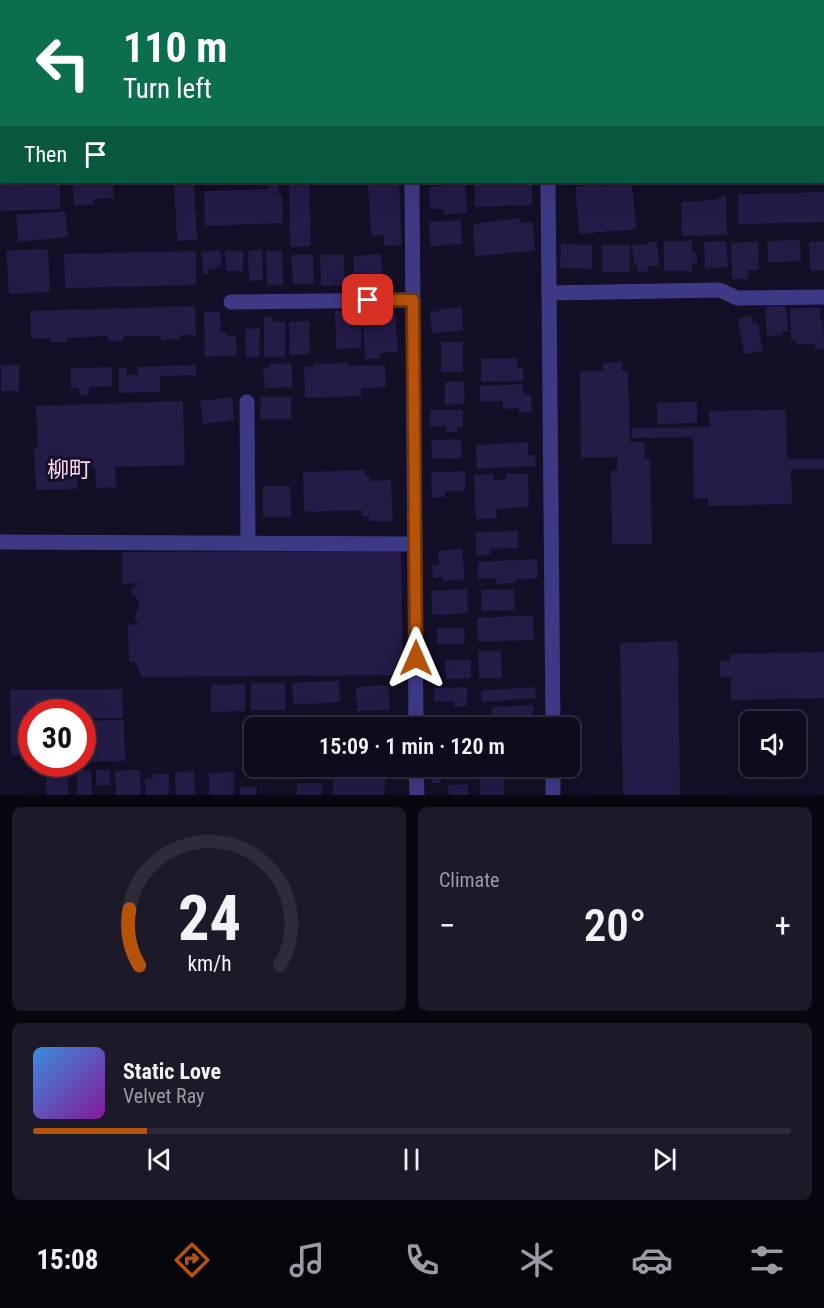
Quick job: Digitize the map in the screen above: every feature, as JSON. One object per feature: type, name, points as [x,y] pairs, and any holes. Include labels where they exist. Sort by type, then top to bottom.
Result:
[{"type":"street","points":[[412,183],[416,717]]},
{"type":"street","points":[[548,183],[553,717]]},
{"type":"street","points":[[549,293],[720,290],[737,298],[824,297]]},
{"type":"street","points":[[231,302],[413,300]]},
{"type":"street","points":[[247,402],[248,543]]},
{"type":"street","points":[[0,542],[415,544]]},
{"type":"street","points":[[416,777],[417,795]]},
{"type":"street","points":[[553,777],[554,795]]},
{"type":"building","points":[[0,183],[60,183],[60,209],[0,211]]},
{"type":"building","points":[[72,183],[113,183],[114,198],[93,199],[94,204],[74,206]]},
{"type":"building","points":[[174,183],[194,183],[197,240],[177,241]]},
{"type":"building","points":[[268,183],[278,183],[279,195],[282,195],[283,223],[205,226],[204,191],[269,189]]},
{"type":"building","points":[[289,183],[309,183],[311,246],[290,247]]},
{"type":"building","points":[[399,183],[402,245],[384,246],[384,235],[371,235],[368,185]]},
{"type":"building","points":[[443,183],[465,184],[467,213],[444,214],[444,209],[430,209],[429,187],[443,186]]},
{"type":"building","points":[[475,183],[532,183],[532,205],[475,207]]},
{"type":"building","points":[[588,183],[602,183],[602,186],[632,183],[636,229],[579,234],[575,187],[589,185]]},
{"type":"building","points":[[824,192],[824,222],[738,224],[738,194]]},
{"type":"building","points":[[726,195],[727,235],[682,236],[681,202],[714,200]]},
{"type":"building","points":[[65,211],[68,237],[18,242],[16,215]]},
{"type":"building","points":[[520,218],[521,223],[533,222],[535,251],[475,256],[473,224]]},
{"type":"building","points":[[461,220],[462,244],[430,246],[429,222]]},
{"type":"building","points":[[800,240],[801,261],[768,262],[767,241]]},
{"type":"building","points":[[664,241],[692,241],[692,253],[697,253],[697,263],[692,264],[692,271],[664,271]]},
{"type":"building","points":[[726,241],[728,267],[705,269],[704,242]]},
{"type":"building","points":[[824,241],[824,270],[810,271],[809,242]]},
{"type":"building","points":[[648,242],[657,242],[659,266],[648,266],[649,271],[638,272],[637,265],[634,266],[632,245],[648,244]]},
{"type":"building","points":[[758,242],[759,270],[747,270],[748,279],[732,279],[731,243]]},
{"type":"building","points":[[561,244],[592,245],[592,269],[560,268]]},
{"type":"building","points":[[602,245],[630,245],[630,272],[602,272]]},
{"type":"building","points":[[48,249],[50,292],[9,294],[6,251]]},
{"type":"building","points":[[220,250],[222,265],[217,265],[217,269],[209,269],[209,274],[203,274],[202,252]]},
{"type":"building","points":[[262,250],[263,280],[249,281],[248,251]]},
{"type":"building","points":[[196,251],[196,285],[65,288],[64,254]]},
{"type":"building","points":[[225,251],[243,251],[243,271],[226,271]]},
{"type":"building","points":[[266,251],[282,251],[283,285],[267,285]]},
{"type":"building","points":[[313,254],[314,284],[293,284],[291,255]]},
{"type":"building","points":[[381,254],[383,282],[369,283],[368,278],[361,278],[361,273],[354,273],[353,256]]},
{"type":"building","points":[[320,255],[344,255],[345,285],[321,286]]},
{"type":"building","points":[[195,306],[196,335],[180,335],[180,339],[161,340],[161,336],[123,336],[123,341],[108,341],[108,336],[67,338],[67,342],[50,342],[50,338],[31,339],[30,311]]},
{"type":"building","points":[[786,306],[788,331],[782,332],[783,335],[767,336],[765,307]]},
{"type":"building","points":[[462,307],[463,331],[432,333],[430,312]]},
{"type":"building","points":[[790,308],[820,308],[820,321],[823,320],[824,349],[815,349],[815,344],[796,344],[796,340],[791,340]]},
{"type":"building","points":[[361,310],[361,348],[336,349],[335,311]]},
{"type":"building","points":[[220,311],[221,332],[226,332],[228,336],[236,335],[237,355],[205,357],[204,312]]},
{"type":"building","points":[[395,314],[398,352],[380,353],[380,358],[365,359],[363,322],[371,322],[370,316]]},
{"type":"building","points":[[751,316],[753,324],[758,323],[763,351],[744,354],[738,318]]},
{"type":"building","points":[[264,317],[273,317],[273,322],[285,322],[285,357],[264,357]]},
{"type":"building","points":[[309,321],[310,354],[290,355],[289,322]]},
{"type":"building","points":[[260,328],[259,357],[246,357],[245,329]]},
{"type":"building","points":[[441,342],[463,342],[463,372],[441,372]]},
{"type":"building","points":[[517,358],[517,368],[523,368],[523,381],[481,382],[481,359]]},
{"type":"building","points":[[622,362],[622,371],[628,371],[630,442],[644,442],[645,459],[650,459],[652,544],[612,544],[611,471],[617,470],[617,457],[581,458],[580,371],[603,371],[603,363]]},
{"type":"building","points":[[291,363],[293,387],[265,388],[263,368],[270,367],[269,364]]},
{"type":"building","points":[[347,363],[347,366],[385,365],[386,387],[361,388],[361,396],[305,398],[304,367],[314,367],[314,364]]},
{"type":"building","points":[[1,365],[19,365],[19,391],[1,391]]},
{"type":"building","points":[[196,365],[196,375],[160,376],[160,392],[119,393],[119,368],[127,368],[127,375],[138,375],[138,367]]},
{"type":"building","points":[[112,367],[112,386],[89,387],[89,395],[79,395],[79,388],[71,388],[71,368]]},
{"type":"building","points":[[464,381],[465,404],[445,405],[445,382]]},
{"type":"building","points":[[523,384],[523,395],[531,395],[532,412],[519,413],[518,408],[503,409],[503,401],[480,401],[480,386]]},
{"type":"building","points":[[232,397],[234,420],[203,424],[200,401]]},
{"type":"building","points":[[261,397],[291,397],[291,419],[260,419]]},
{"type":"building","points":[[183,401],[185,465],[115,467],[116,487],[96,488],[95,467],[77,468],[77,489],[36,490],[34,447],[38,447],[36,406]]},
{"type":"building","points":[[697,402],[697,423],[657,424],[657,403]]},
{"type":"building","points":[[430,410],[463,410],[463,427],[456,427],[458,432],[446,432],[446,426],[430,427]]},
{"type":"building","points":[[786,410],[787,459],[824,459],[824,469],[791,469],[792,504],[708,506],[708,498],[694,499],[693,437],[632,438],[632,428],[710,427],[709,411]]},
{"type":"building","points":[[461,439],[462,458],[432,459],[431,440]]},
{"type":"building","points":[[528,442],[528,455],[535,455],[536,466],[477,469],[476,445]]},
{"type":"building","points":[[365,470],[365,476],[370,476],[370,481],[391,480],[393,521],[369,521],[369,516],[362,516],[362,510],[304,512],[303,472]]},
{"type":"building","points":[[465,471],[465,491],[445,491],[445,497],[432,498],[431,472]]},
{"type":"building","points":[[493,474],[493,480],[506,479],[506,474],[528,474],[529,507],[496,509],[497,518],[476,519],[474,475]]},
{"type":"building","points":[[263,486],[290,486],[291,517],[263,517]]},
{"type":"building","points":[[518,531],[518,548],[490,549],[491,555],[476,555],[476,532]]},
{"type":"building","points":[[462,549],[465,579],[443,581],[443,577],[433,578],[432,565],[439,565],[438,551]]},
{"type":"building","points":[[401,551],[403,675],[142,677],[135,662],[129,662],[128,625],[139,624],[134,619],[140,602],[130,591],[138,583],[122,584],[122,552]]},
{"type":"building","points":[[537,559],[538,578],[496,584],[495,578],[478,579],[478,562]]},
{"type":"building","points":[[467,589],[468,613],[432,615],[431,591]]},
{"type":"building","points":[[514,589],[515,610],[482,611],[481,590]]},
{"type":"building","points":[[533,615],[534,640],[478,642],[477,618]]},
{"type":"building","points":[[437,628],[465,628],[464,644],[437,644]]},
{"type":"building","points":[[678,641],[680,795],[623,795],[620,643]]},
{"type":"building","points":[[478,651],[501,651],[502,678],[479,678]]},
{"type":"building","points":[[824,652],[824,698],[731,700],[731,677],[720,677],[720,661],[730,661],[730,654]]},
{"type":"building","points":[[445,660],[471,660],[471,678],[446,679]]},
{"type":"building","points":[[339,681],[340,702],[293,705],[292,683]]},
{"type":"building","points":[[251,683],[285,683],[285,710],[251,710]]},
{"type":"building","points":[[245,684],[245,711],[211,712],[211,685]]},
{"type":"building","points":[[388,685],[390,710],[357,711],[356,687]]},
{"type":"building","points":[[467,687],[467,706],[454,707],[454,701],[434,702],[434,688]]},
{"type":"building","points":[[535,687],[536,698],[482,702],[481,691]]},
{"type":"building","points":[[122,689],[123,718],[96,718],[96,699],[18,699],[18,755],[11,755],[10,690]]},
{"type":"building","points":[[533,705],[533,715],[493,717],[492,707]]},
{"type":"building","points":[[124,720],[125,761],[96,762],[96,721]]},
{"type":"building","points":[[96,770],[110,770],[110,785],[96,785]]},
{"type":"building","points":[[140,770],[141,795],[116,795],[115,771]]},
{"type":"building","points":[[194,771],[195,795],[176,795],[175,772]]},
{"type":"building","points":[[234,772],[234,795],[209,795],[209,773]]},
{"type":"building","points":[[153,774],[169,774],[169,795],[146,795],[145,779],[153,779]]},
{"type":"building","points":[[46,777],[68,777],[68,795],[46,795]]},
{"type":"building","points":[[77,777],[91,777],[92,795],[77,795]]},
{"type":"building","points":[[432,777],[467,777],[441,778],[441,783],[432,783]]},
{"type":"building","points":[[479,777],[504,777],[504,795],[480,795]]},
{"type":"building","points":[[386,778],[384,795],[333,795],[333,779]]},
{"type":"building","points":[[297,783],[322,783],[322,795],[297,795]]},
{"type":"building","points":[[468,784],[468,795],[449,795],[448,785]]},
{"type":"building","points":[[240,787],[257,787],[256,795],[240,795]]},
{"type":"district","name":"柳町","points":[[69,469]]},
{"type":"route","points":[[368,300],[413,300],[416,658]]}]
